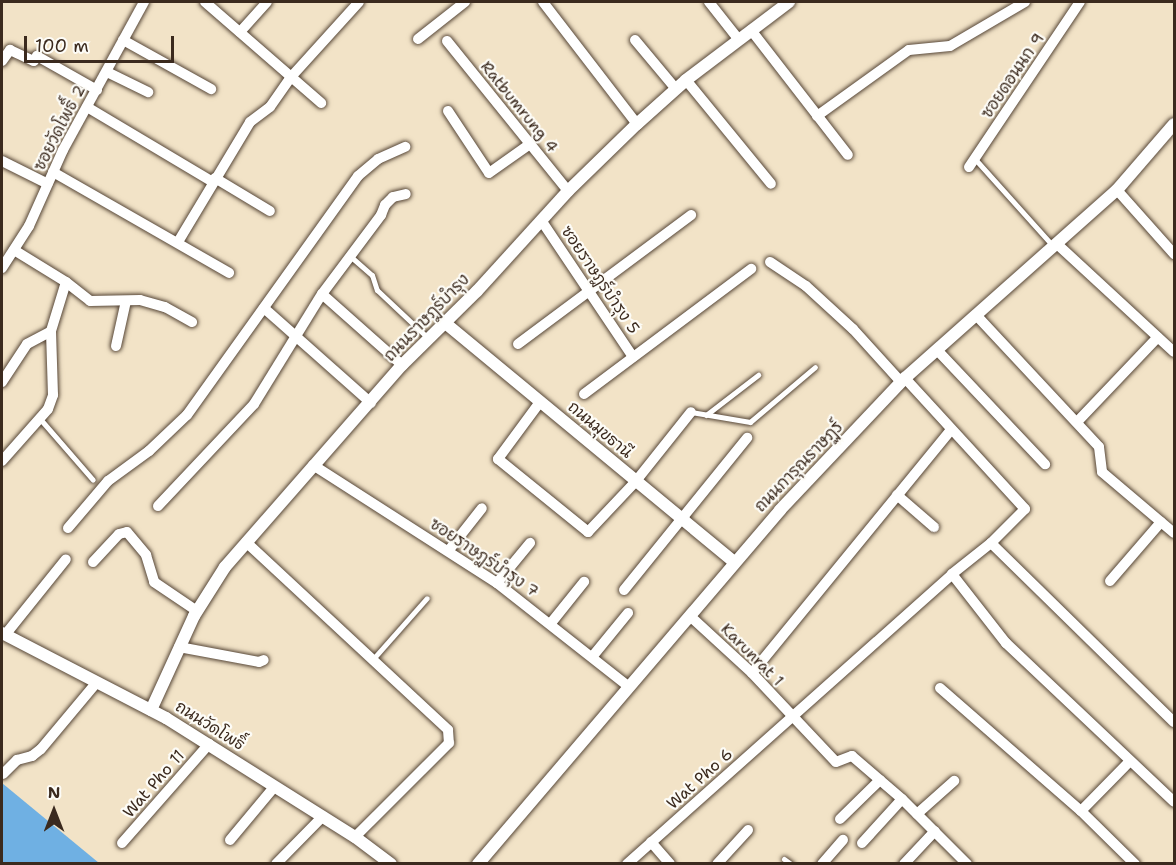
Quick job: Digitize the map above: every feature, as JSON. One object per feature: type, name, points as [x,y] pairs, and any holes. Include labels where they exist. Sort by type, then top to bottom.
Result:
[{"type":"street","name":"ซอยวัดโพธิ์ 2","points":[[2,268],[29,226],[53,172],[144,2]]},
{"type":"street","points":[[205,2],[321,103]]},
{"type":"street","points":[[240,32],[267,2]]},
{"type":"street","points":[[178,242],[250,122],[270,107],[291,77],[359,2]]},
{"type":"street","points":[[418,39],[465,2]]},
{"type":"street","points":[[543,2],[637,124]]},
{"type":"street","points":[[709,2],[739,40]]},
{"type":"street","name":"ถนนราษฎร์บำรุง","points":[[151,710],[197,611],[225,567],[402,365],[568,191],[637,124],[681,84],[789,2]]},
{"type":"street","points":[[818,116],[909,50],[950,46],[1025,2]]},
{"type":"street","name":"ซอยดอนนก 9","points":[[972,163],[1080,2]]},
{"type":"street","points":[[751,30],[848,155]]},
{"type":"street","points":[[123,40],[211,89]]},
{"type":"street","points":[[635,40],[681,84],[771,184]]},
{"type":"street","name":"Ratbumrung 4","points":[[447,41],[568,191]]},
{"type":"street","points":[[3,56],[13,50],[34,61],[37,56],[97,90]]},
{"type":"street","points":[[107,72],[148,92]]},
{"type":"street","points":[[87,107],[270,211]]},
{"type":"street","points":[[448,111],[489,173],[530,144]]},
{"type":"street","name":"ถนนการุณราษฏร์","points":[[478,864],[734,562],[903,380],[1117,190],[1174,127]]},
{"type":"street","points":[[68,528],[108,481],[149,451],[187,416],[358,176],[378,159],[405,147]]},
{"type":"street","points":[[2,161],[48,184]]},
{"type":"street","points":[[53,172],[229,273]]},
{"type":"street","points":[[1117,190],[1174,254]]},
{"type":"street","points":[[158,507],[254,404],[295,334],[385,205],[393,197],[406,194]]},
{"type":"street","points":[[518,344],[692,215]]},
{"type":"street","name":"ซอยราษฎร์บำรุง 5","points":[[542,220],[633,357]]},
{"type":"street","points":[[1055,245],[1174,351]]},
{"type":"street","points":[[14,250],[66,282],[90,301],[149,302],[192,322]]},
{"type":"street","points":[[752,673],[951,431],[853,329],[806,286],[770,262]]},
{"type":"street","points":[[584,394],[751,269]]},
{"type":"street","points":[[2,461],[41,420],[53,395],[51,331],[66,282]]},
{"type":"street","points":[[322,294],[402,365]]},
{"type":"street","points":[[116,346],[126,301]]},
{"type":"street","points":[[264,309],[371,403]]},
{"type":"street","points":[[977,316],[1099,447],[1101,472],[1174,533]]},
{"type":"street","name":"ถนนมุขธานี","points":[[444,322],[734,562]]},
{"type":"street","points":[[2,382],[27,344],[51,331]]},
{"type":"street","points":[[1077,422],[1158,337]]},
{"type":"street","points":[[938,351],[1045,464]]},
{"type":"street","points":[[540,402],[498,459],[588,532],[636,481],[691,412]]},
{"type":"street","name":"Wat Pho 6","points":[[627,864],[952,574],[991,543],[1025,509],[951,431]]},
{"type":"street","points":[[624,590],[747,438]]},
{"type":"street","name":"ซอยราษฎร์บำรุง 7","points":[[313,465],[497,583],[551,623],[629,687]]},
{"type":"street","points":[[897,495],[934,526]]},
{"type":"street","points":[[448,550],[482,508]]},
{"type":"street","points":[[1110,580],[1161,522]]},
{"type":"street","points":[[93,562],[119,534],[127,532],[146,555],[154,582],[197,611]]},
{"type":"street","points":[[246,542],[448,730],[449,743],[355,837]]},
{"type":"street","points":[[497,583],[530,543]]},
{"type":"street","points":[[991,543],[1174,722]]},
{"type":"street","points":[[3,634],[66,560]]},
{"type":"street","points":[[952,574],[1006,643],[1174,802]]},
{"type":"street","points":[[551,623],[584,582]]},
{"type":"street","points":[[592,657],[628,613]]},
{"type":"street","name":"Karunrat 1","points":[[690,616],[752,673],[836,762],[852,756],[880,780]]},
{"type":"street","name":"ถนนวัดโพธิ์","points":[[3,634],[151,710],[209,744],[355,837],[391,864]]},
{"type":"street","points":[[179,647],[259,662],[264,660]]},
{"type":"street","points":[[3,774],[17,760],[32,756],[41,749],[97,682]]},
{"type":"street","points":[[940,687],[1081,811],[1136,864]]},
{"type":"street","name":"Wat Pho 11","points":[[122,843],[209,744]]},
{"type":"street","points":[[1081,811],[1130,761]]},
{"type":"street","points":[[840,819],[880,780],[967,863]]},
{"type":"street","points":[[917,814],[954,781]]},
{"type":"street","points":[[230,840],[275,786]]},
{"type":"street","points":[[862,843],[902,799]]},
{"type":"street","points":[[276,864],[323,816]]},
{"type":"street","points":[[717,864],[748,830]]},
{"type":"street","points":[[904,864],[935,831]]},
{"type":"street","points":[[822,864],[843,840]]},
{"type":"street","points":[[651,842],[670,864]]},
{"type":"lane","points":[[972,163],[1055,245]]},
{"type":"lane","points":[[350,256],[372,275],[377,290],[429,338]]},
{"type":"lane","points":[[691,412],[750,422],[815,367]]},
{"type":"lane","points":[[706,415],[758,375]]},
{"type":"lane","points":[[41,420],[93,480]]},
{"type":"lane","points":[[373,659],[427,598]]},
{"type":"lane","points":[[784,859],[791,864]]},
{"type":"water","points":[[2,783],[99,863],[2,863]]}]
